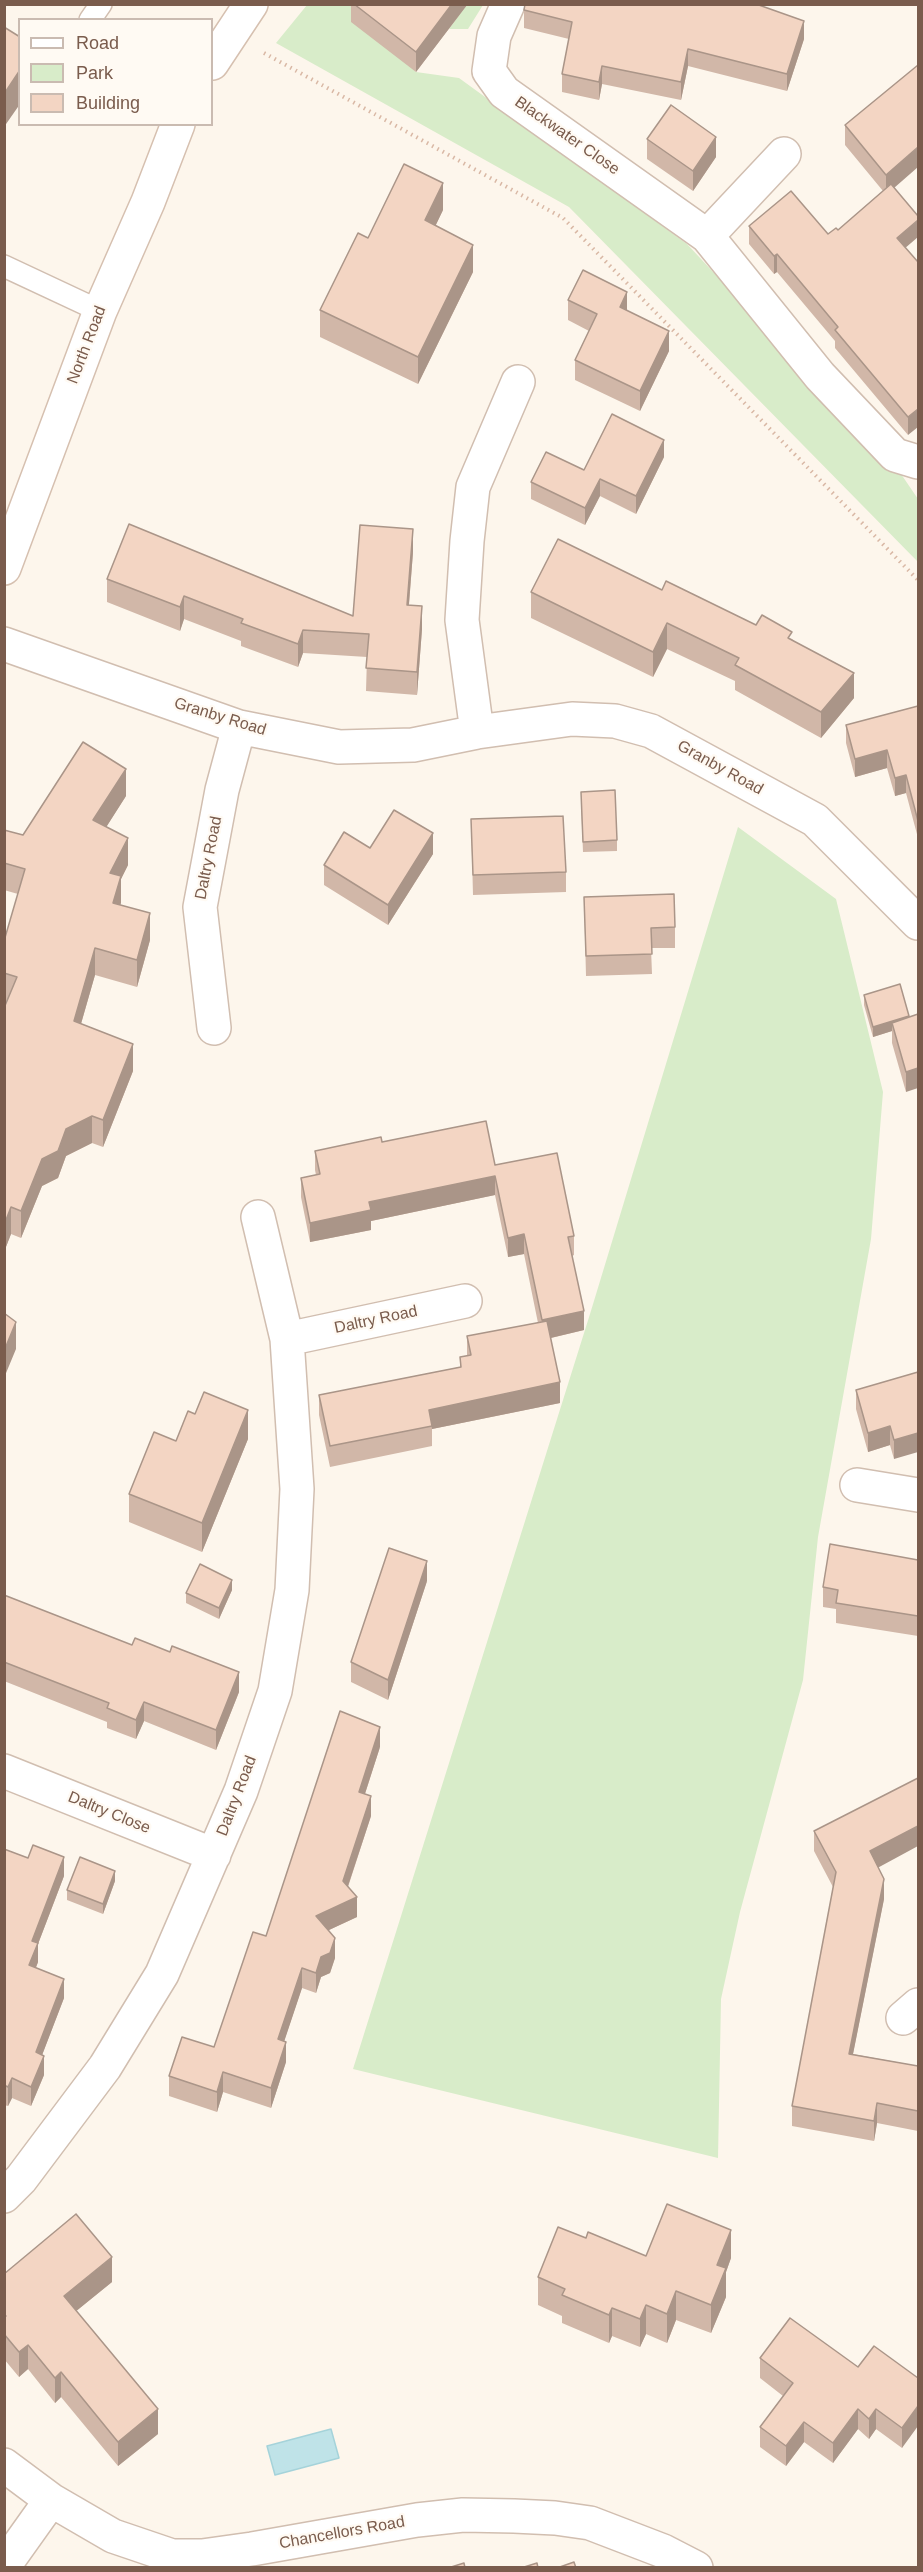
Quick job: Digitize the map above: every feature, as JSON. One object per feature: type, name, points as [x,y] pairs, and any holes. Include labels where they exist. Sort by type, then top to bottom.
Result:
[{"type":"street","points":[[213,61],[251,4]]},
{"type":"street","name":"Blackwater Close","points":[[508,4],[494,36],[489,71],[504,92],[707,236],[820,376],[895,455],[918,462]]},
{"type":"street","name":"North Road","points":[[4,568],[100,311],[148,202],[177,126]]},
{"type":"street","points":[[707,236],[784,154]]},
{"type":"street","points":[[477,732],[462,620],[473,487],[518,382]]},
{"type":"street","name":"Granby Road","points":[[4,644],[239,727],[339,747],[413,745],[477,732],[572,718],[615,721],[651,730],[815,820],[918,922]]},
{"type":"street","name":"Daltry Road","points":[[214,1028],[200,907],[222,790],[239,727]]},
{"type":"street","name":"Daltry Road","points":[[4,2196],[21,2179],[105,2067],[162,1974],[241,1791],[275,1691],[292,1590],[297,1489],[287,1339],[258,1217]]},
{"type":"street","name":"Daltry Road","points":[[287,1339],[465,1301]]},
{"type":"street","points":[[857,1485],[918,1495]]},
{"type":"street","name":"Daltry Close","points":[[4,1771],[213,1855]]},
{"type":"street","name":"Chancellors Road","points":[[4,2465],[51,2500],[113,2536],[172,2556],[202,2556],[252,2549],[417,2520],[463,2515],[514,2516],[590,2523],[663,2551],[696,2568]]},
{"type":"street","points":[[4,2566],[51,2500]]},
{"type":"lane","points":[[91,18],[100,4]]},
{"type":"lane","points":[[4,266],[100,311]]},
{"type":"path","points":[[229,34],[563,218],[918,580]]},
{"type":"green space","points":[[307,5],[364,5],[416,72],[459,78],[687,244],[899,471],[918,499],[918,562],[569,207],[276,43]]},
{"type":"green space","points":[[466,5],[483,5],[468,29],[449,29]]},
{"type":"green space","points":[[738,827],[836,899],[883,1092],[871,1239],[818,1537],[803,1680],[740,1912],[721,1999],[718,2158],[353,2069],[590,1314]]},
{"type":"water","points":[[331,2429],[339,2458],[275,2475],[267,2446]]},
{"type":"building","points":[[354,4],[452,4],[416,52]]},
{"type":"building","points":[[525,4],[756,4],[804,21],[787,74],[688,49],[681,82],[602,66],[599,82],[562,74],[572,22],[524,10]]},
{"type":"building","points":[[4,27],[18,36],[18,73],[4,94]]},
{"type":"building","points":[[918,65],[918,147],[886,175],[845,125]]},
{"type":"building","points":[[671,105],[716,137],[693,171],[647,139]]},
{"type":"building","points":[[404,164],[443,183],[425,220],[473,245],[418,357],[320,310],[358,233],[368,238]]},
{"type":"building","points":[[891,184],[918,216],[918,220],[897,238],[918,262],[918,409],[908,417],[835,330],[838,327],[777,254],[774,256],[749,226],[791,191],[828,234],[836,228],[838,230]]},
{"type":"building","points":[[583,270],[627,292],[620,307],[669,331],[640,391],[575,360],[597,314],[568,300]]},
{"type":"building","points":[[612,414],[664,440],[636,496],[600,479],[585,508],[531,482],[546,452],[584,470]]},
{"type":"building","points":[[129,524],[353,616],[360,525],[413,529],[407,605],[422,606],[417,672],[366,668],[369,634],[303,630],[298,644],[241,623],[243,619],[184,596],[180,607],[107,579]]},
{"type":"building","points":[[558,539],[662,590],[666,581],[756,625],[762,615],[792,632],[788,638],[854,673],[821,712],[735,665],[739,658],[667,623],[653,652],[531,592]]},
{"type":"building","points":[[918,706],[918,821],[906,775],[895,778],[887,750],[855,759],[846,725]]},
{"type":"building","points":[[83,742],[126,769],[93,820],[128,838],[110,873],[121,876],[113,903],[150,913],[137,960],[95,948],[74,1021],[133,1044],[103,1120],[92,1116],[66,1129],[58,1151],[42,1159],[21,1211],[11,1207],[4,1225],[4,1008],[17,977],[4,973],[4,941],[25,869],[4,863],[4,830],[23,835]]},
{"type":"building","points":[[615,790],[617,840],[583,842],[581,792]]},
{"type":"building","points":[[394,810],[433,833],[388,905],[324,865],[344,832],[370,848]]},
{"type":"building","points":[[563,816],[566,872],[473,875],[471,819]]},
{"type":"building","points":[[674,894],[675,927],[651,928],[652,954],[586,956],[584,897]]},
{"type":"building","points":[[900,984],[909,1016],[873,1027],[864,995]]},
{"type":"building","points":[[918,1014],[918,1068],[906,1072],[892,1023]]},
{"type":"building","points":[[486,1121],[495,1165],[557,1153],[574,1236],[568,1237],[584,1311],[542,1320],[524,1234],[508,1238],[495,1176],[369,1202],[371,1210],[310,1223],[301,1178],[320,1174],[315,1151],[381,1137],[382,1142]]},
{"type":"building","points":[[4,1313],[16,1322],[4,1351]]},
{"type":"building","points":[[547,1321],[560,1382],[429,1410],[432,1426],[330,1446],[319,1395],[461,1367],[460,1357],[471,1355],[467,1336]]},
{"type":"building","points":[[918,1372],[918,1433],[894,1440],[890,1426],[868,1433],[856,1390]]},
{"type":"building","points":[[204,1392],[248,1410],[202,1523],[129,1494],[154,1432],[176,1441],[188,1411],[195,1414]]},
{"type":"building","points":[[830,1544],[918,1560],[918,1616],[836,1603],[838,1590],[823,1587]]},
{"type":"building","points":[[389,1548],[427,1561],[388,1680],[351,1662]]},
{"type":"building","points":[[200,1564],[232,1580],[219,1608],[186,1593]]},
{"type":"building","points":[[4,1595],[132,1645],[135,1638],[170,1652],[172,1646],[239,1672],[216,1730],[144,1702],[136,1720],[107,1708],[109,1703],[4,1662]]},
{"type":"building","points":[[340,1711],[380,1727],[359,1792],[371,1796],[343,1881],[357,1897],[316,1916],[335,1938],[330,1953],[321,1957],[316,1973],[302,1968],[278,2039],[286,2042],[271,2088],[223,2072],[217,2092],[169,2076],[182,2037],[214,2047],[253,1932],[266,1936]]},
{"type":"building","points":[[918,1778],[918,1826],[870,1851],[884,1879],[849,2054],[918,2066],[918,2111],[877,2103],[874,2121],[792,2106],[836,1872],[814,1831]]},
{"type":"building","points":[[33,1845],[64,1857],[32,1941],[38,1943],[29,1965],[64,1979],[36,2052],[44,2056],[31,2087],[12,2078],[8,2087],[4,2085],[4,1849],[28,1858]]},
{"type":"building","points":[[80,1857],[115,1871],[103,1904],[67,1890]]},
{"type":"building","points":[[667,2204],[731,2230],[717,2265],[726,2268],[711,2305],[676,2291],[667,2314],[646,2305],[640,2319],[612,2308],[609,2315],[562,2295],[565,2289],[538,2277],[558,2227],[586,2238],[588,2232],[646,2256]]},
{"type":"building","points":[[76,2214],[112,2257],[64,2296],[158,2409],[118,2442],[61,2372],[55,2378],[28,2345],[19,2352],[4,2334],[4,2317],[6,2316],[4,2314],[4,2274]]},
{"type":"building","points":[[790,2318],[858,2367],[874,2346],[918,2378],[918,2406],[902,2428],[876,2409],[869,2419],[858,2409],[833,2443],[804,2422],[786,2446],[760,2427],[793,2383],[760,2358]]},
{"type":"building","points":[[574,2562],[576,2568],[557,2568]]},
{"type":"building","points":[[464,2563],[465,2568],[448,2568]]},
{"type":"building","points":[[537,2563],[538,2568],[521,2568]]}]
